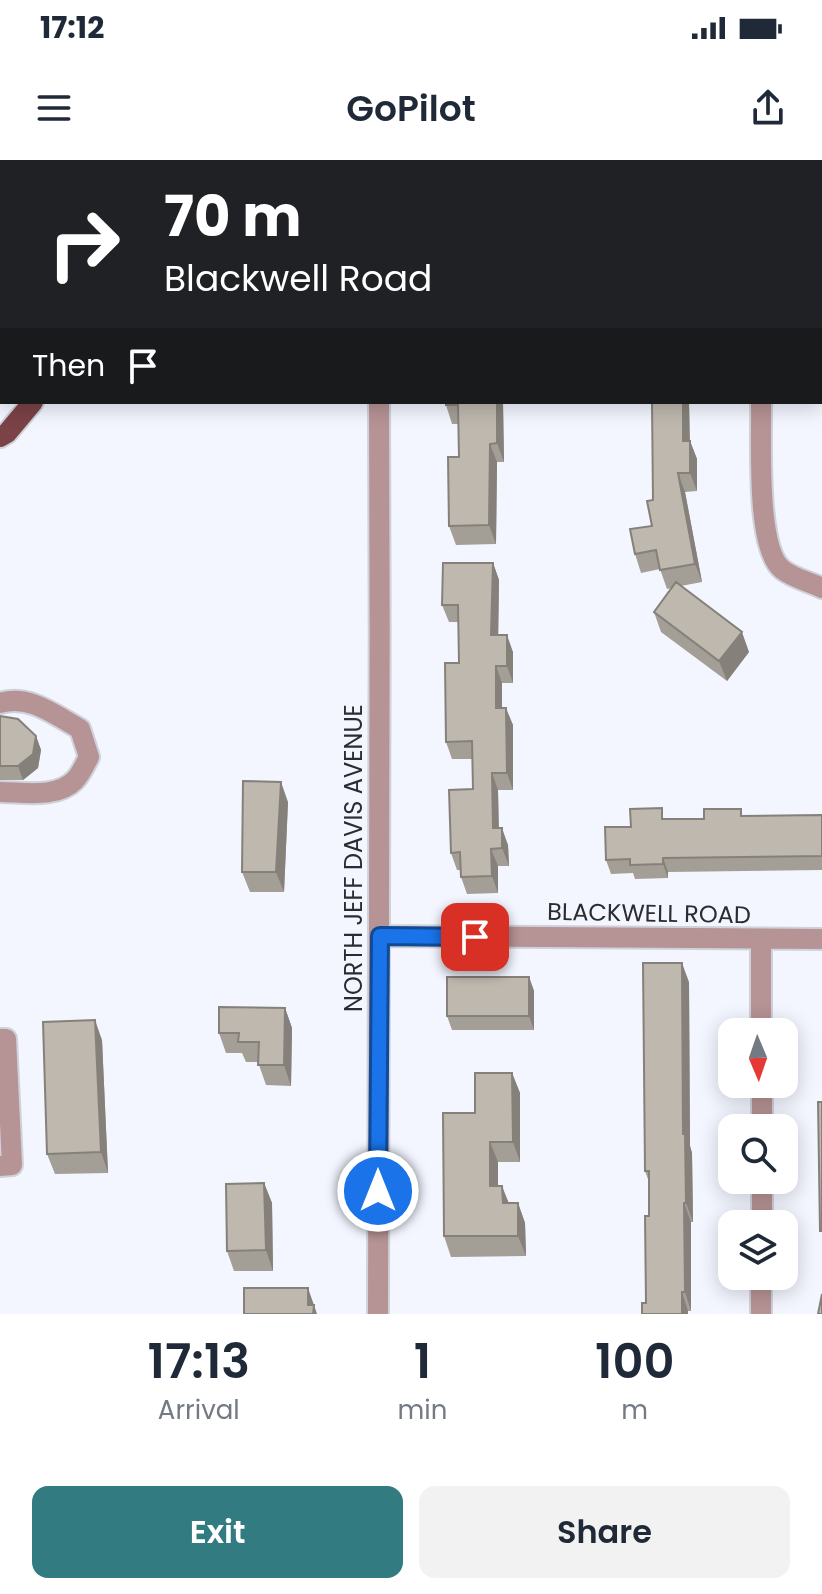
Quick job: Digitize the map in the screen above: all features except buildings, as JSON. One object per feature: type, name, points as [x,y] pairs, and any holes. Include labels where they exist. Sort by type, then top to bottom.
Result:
[{"type":"main road","points":[[2,439],[31,404]]},
{"type":"street","name":"NORTH JEFF DAVIS AVENUE","points":[[378,1314],[379,404]]},
{"type":"street","points":[[761,404],[766,540],[772,556],[782,569],[822,588]]},
{"type":"street","points":[[0,703],[28,701],[80,729],[89,757],[75,780],[48,793],[0,792]]},
{"type":"street","name":"BLACKWELL ROAD","points":[[380,936],[822,939]]},
{"type":"street","points":[[761,940],[761,1018]]},
{"type":"street","points":[[0,1039],[6,1039],[12,1165],[0,1166]]},
{"type":"street","points":[[761,1290],[761,1314]]},
{"type":"route","points":[[378,1191],[380,936],[475,937]]}]
